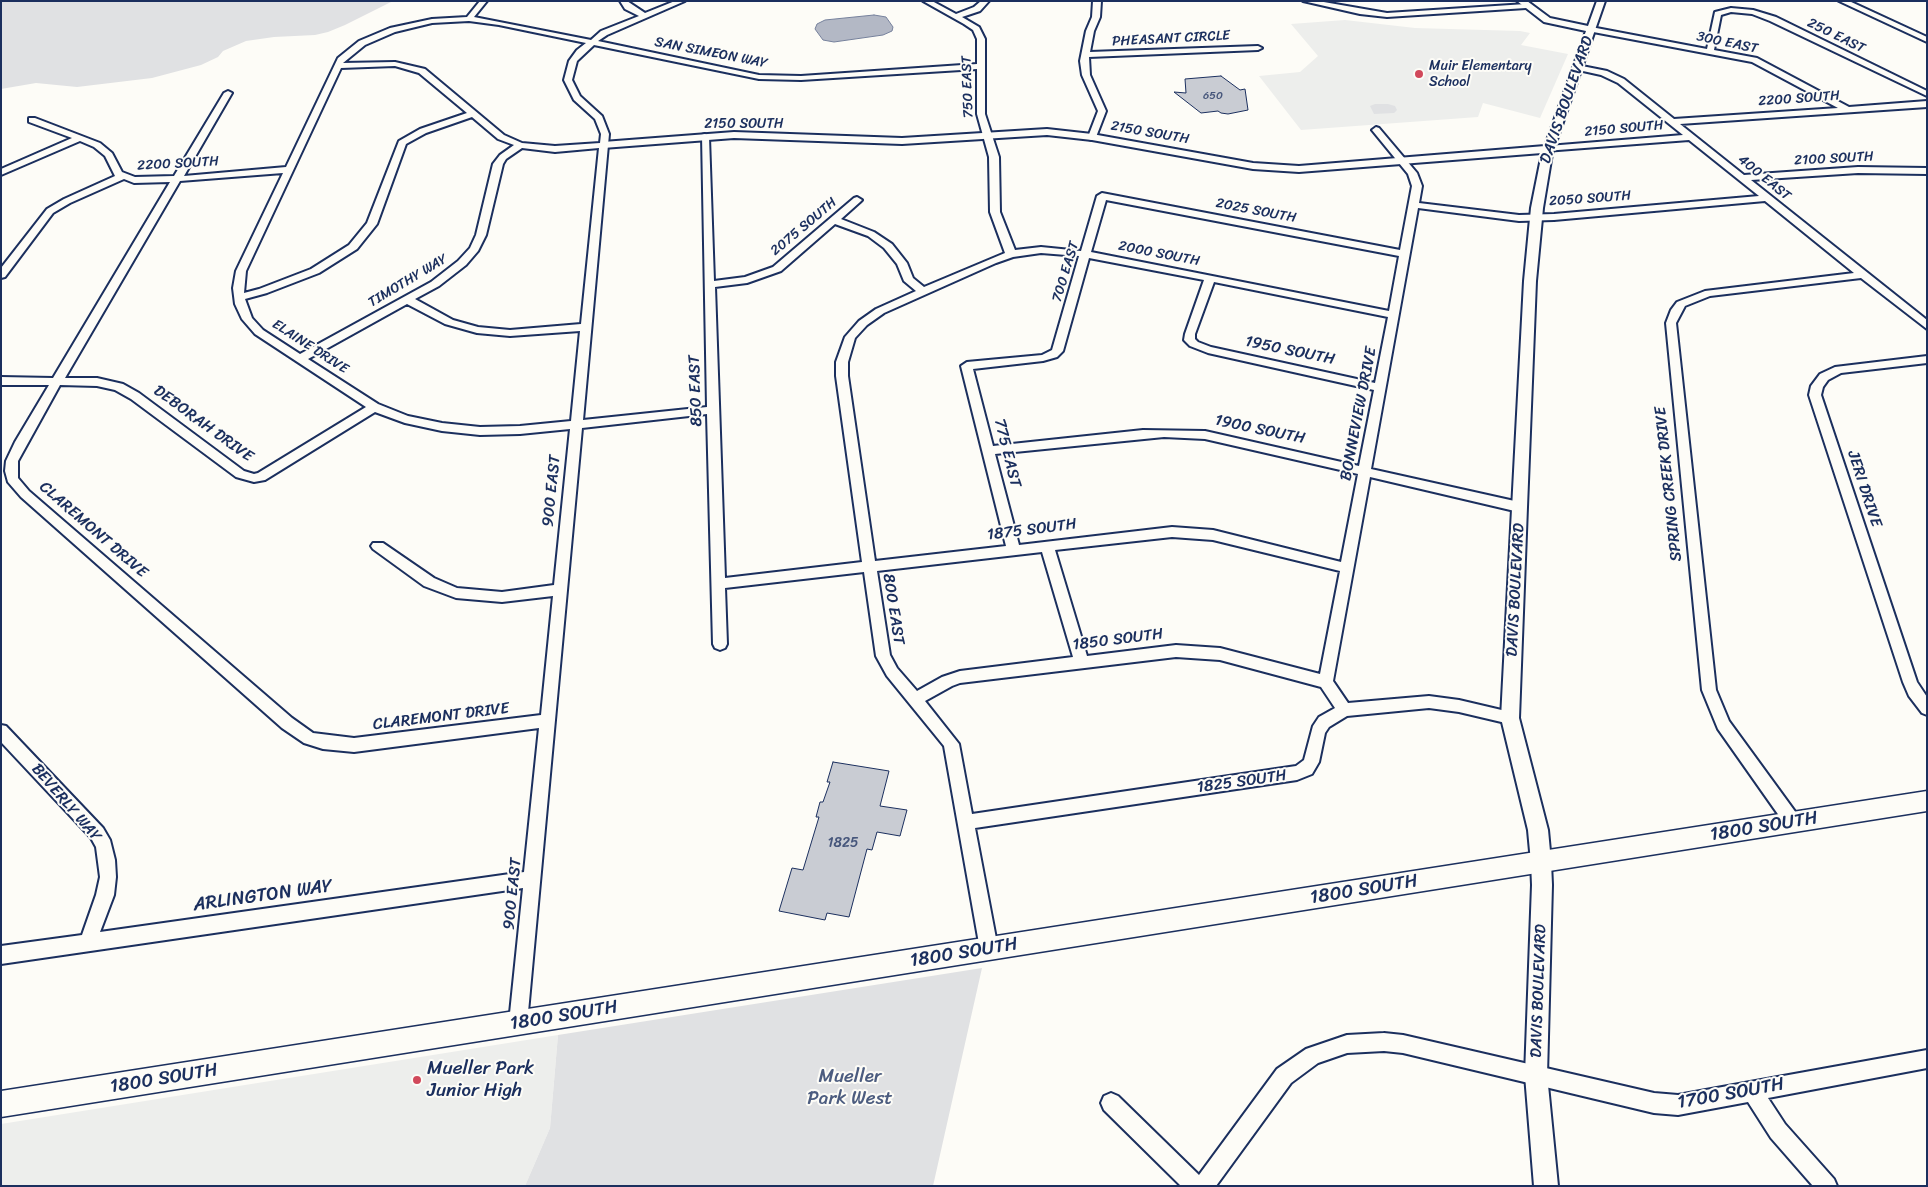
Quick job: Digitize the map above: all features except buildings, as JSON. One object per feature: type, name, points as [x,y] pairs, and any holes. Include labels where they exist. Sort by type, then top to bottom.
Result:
[{"type":"main road","name":"1800 SOUTH","points":[[1,1104],[1927,801]]},
{"type":"street","points":[[469,19],[484,1]]},
{"type":"street","points":[[623,1],[628,7],[644,16]]},
{"type":"street","name":"900 EAST","points":[[518,1023],[605,134],[600,118],[577,98],[568,80],[573,62],[591,42],[609,30],[682,1]]},
{"type":"street","name":"750 EAST","points":[[926,1],[972,25],[979,34],[981,114],[994,157],[995,212],[1011,254]]},
{"type":"street","points":[[957,16],[977,9],[986,1]]},
{"type":"street","points":[[1092,137],[1102,111],[1086,75],[1084,62],[1090,31],[1096,17],[1097,1]]},
{"type":"street","points":[[1306,1],[1378,14],[1425,13],[1523,3],[1547,20],[1591,29]]},
{"type":"street","name":"DAVIS BOULEVARD","points":[[1546,1186],[1536,1074],[1542,884],[1541,862],[1538,830],[1510,718],[1519,507],[1530,281],[1535,218],[1548,149],[1601,1]]},
{"type":"street","points":[[1842,1],[1927,40]]},
{"type":"street","points":[[1417,6],[1425,13]]},
{"type":"street","name":"250 EAST","points":[[1710,52],[1717,15],[1731,10],[1753,12],[1768,17],[1927,94]]},
{"type":"street","name":"SAN SIMEON WAY","points":[[469,19],[499,23],[736,73],[771,78],[802,78],[981,66]]},
{"type":"street","name":"ELAINE DRIVE","points":[[469,19],[432,22],[387,32],[354,48],[341,60],[241,271],[238,280],[239,297],[244,312],[252,326],[267,338],[374,407],[423,424],[461,430],[520,430],[713,410]]},
{"type":"street","name":"300 EAST","points":[[1591,29],[1762,63],[1847,109]]},
{"type":"street","name":"PHEASANT CIRCLE","points":[[1086,55],[1258,48]]},
{"type":"street","points":[[337,66],[384,63],[414,68],[427,75],[502,137],[520,145],[555,149],[604,145]]},
{"type":"street","name":"400 EAST","points":[[1577,67],[1616,77],[1927,326]]},
{"type":"street","name":"CLAREMONT DRIVE","points":[[228,93],[16,452],[7,481],[25,494],[280,717],[309,738],[322,742],[354,745],[547,721]]},
{"type":"street","name":"2200 SOUTH","points":[[1672,122],[1927,104]]},
{"type":"street","points":[[239,297],[315,271],[353,247],[372,224],[402,143],[416,133],[474,114]]},
{"type":"street","name":"2200 SOUTH","points":[[32,120],[80,138],[106,152],[121,177],[142,181],[288,170]]},
{"type":"street","name":"BONNEVIEW DRIVE","points":[[1326,682],[1417,186],[1402,161],[1376,130]]},
{"type":"street","name":"2150 SOUTH","points":[[604,145],[746,135],[902,141],[1047,132],[1092,137],[1268,168],[1314,168],[1691,137]]},
{"type":"street","name":"850 EAST","points":[[705,137],[720,644]]},
{"type":"street","points":[[1,172],[80,138]]},
{"type":"street","name":"TIMOTHY WAY","points":[[299,359],[450,274],[474,249],[481,236],[498,164],[503,157],[520,145]]},
{"type":"street","name":"2100 SOUTH","points":[[1742,178],[1858,170],[1927,171]]},
{"type":"street","points":[[1,275],[50,211],[67,200],[121,177]]},
{"type":"street","name":"2025 SOUTH","points":[[1102,196],[1406,254]]},
{"type":"street","name":"700 EAST","points":[[967,366],[1043,358],[1053,355],[1057,351],[1102,196]]},
{"type":"street","name":"2050 SOUTH","points":[[1414,205],[1535,218],[1768,198]]},
{"type":"street","name":"2075 SOUTH","points":[[710,285],[747,280],[770,272],[788,261],[857,200]]},
{"type":"street","points":[[835,220],[871,234],[888,246],[902,263],[908,279],[923,292]]},
{"type":"street","name":"2000 SOUTH","points":[[923,292],[1011,254],[1042,250],[1086,254],[1394,316]]},
{"type":"street","name":"SPRING CREEK DRIVE","points":[[1793,822],[1723,724],[1709,690],[1672,322],[1676,310],[1681,304],[1709,293],[1863,275]]},
{"type":"street","name":"1950 SOUTH","points":[[1210,279],[1190,334],[1190,340],[1194,344],[1208,350],[1380,388]]},
{"type":"street","name":"800 EAST","points":[[923,292],[880,311],[863,323],[850,337],[842,362],[868,566],[883,656],[892,672],[951,744],[989,949]]},
{"type":"street","points":[[407,299],[449,322],[477,330],[510,333],[586,327]]},
{"type":"street","name":"JERI DRIVE","points":[[1927,359],[1838,370],[1824,377],[1815,395],[1906,673],[1914,692],[1927,709]]},
{"type":"street","name":"775 EAST","points":[[967,366],[1013,550]]},
{"type":"street","points":[[1,381],[57,382]]},
{"type":"street","name":"DEBORAH DRIVE","points":[[57,382],[97,382],[128,391],[240,474],[254,478],[261,477],[374,407]]},
{"type":"street","name":"1900 SOUTH","points":[[988,451],[1143,434],[1184,433],[1226,438],[1519,507]]},
{"type":"street","name":"1875 SOUTH","points":[[718,584],[1152,533],[1192,532],[1220,536],[1347,568]]},
{"type":"street","points":[[1047,545],[1082,662]]},
{"type":"street","points":[[378,546],[429,582],[456,593],[502,597],[560,590]]},
{"type":"street","name":"1850 SOUTH","points":[[916,699],[954,679],[1154,652],[1198,651],[1242,658],[1326,682]]},
{"type":"street","points":[[1326,682],[1344,710]]},
{"type":"street","name":"1825 SOUTH","points":[[966,822],[1297,773],[1306,769],[1311,762],[1318,731],[1324,722],[1344,710],[1429,702],[1459,706],[1510,718]]},
{"type":"street","name":"BEVERLY WAY","points":[[1,731],[97,833],[104,846],[108,860],[108,877],[88,942]]},
{"type":"street","name":"ARLINGTON WAY","points":[[1,955],[532,879]]},
{"type":"street","name":"1700 SOUTH","points":[[1204,1186],[1272,1090],[1298,1065],[1330,1049],[1365,1042],[1403,1044],[1666,1104],[1689,1104],[1927,1059]]},
{"type":"street","points":[[1752,1091],[1778,1131],[1827,1186]]},
{"type":"street","points":[[1110,1103],[1196,1186]]},
{"type":"shaded area","points":[[874,15],[886,17],[893,27],[892,31],[883,35],[834,42],[823,40],[815,29],[817,24],[825,20]]},
{"type":"shaded area","name":"Muir Elementary School","points":[[1345,20],[1415,28],[1520,31],[1530,33],[1521,45],[1568,54],[1540,118],[1483,103],[1478,117],[1301,130],[1259,76],[1300,72],[1318,56],[1291,24]]},
{"type":"shaded area","name":"Mueller Park Junior High","points":[[558,1035],[550,1128],[525,1186],[1,1186],[1,1124]]},
{"type":"green space","points":[[1,1],[393,1],[328,32],[315,35],[274,37],[246,41],[223,51],[218,57],[201,65],[152,78],[77,87],[36,83],[1,89]]},
{"type":"green space","points":[[1388,104],[1395,106],[1397,110],[1394,113],[1374,114],[1370,106]]},
{"type":"green space","name":"Mueller Park West","points":[[982,968],[933,1186],[525,1186],[550,1128],[558,1035]]},
{"type":"place","name":"Muir Elementary School","points":[[1419,74]]},
{"type":"place","name":"Mueller Park Junior High","points":[[417,1080]]}]
